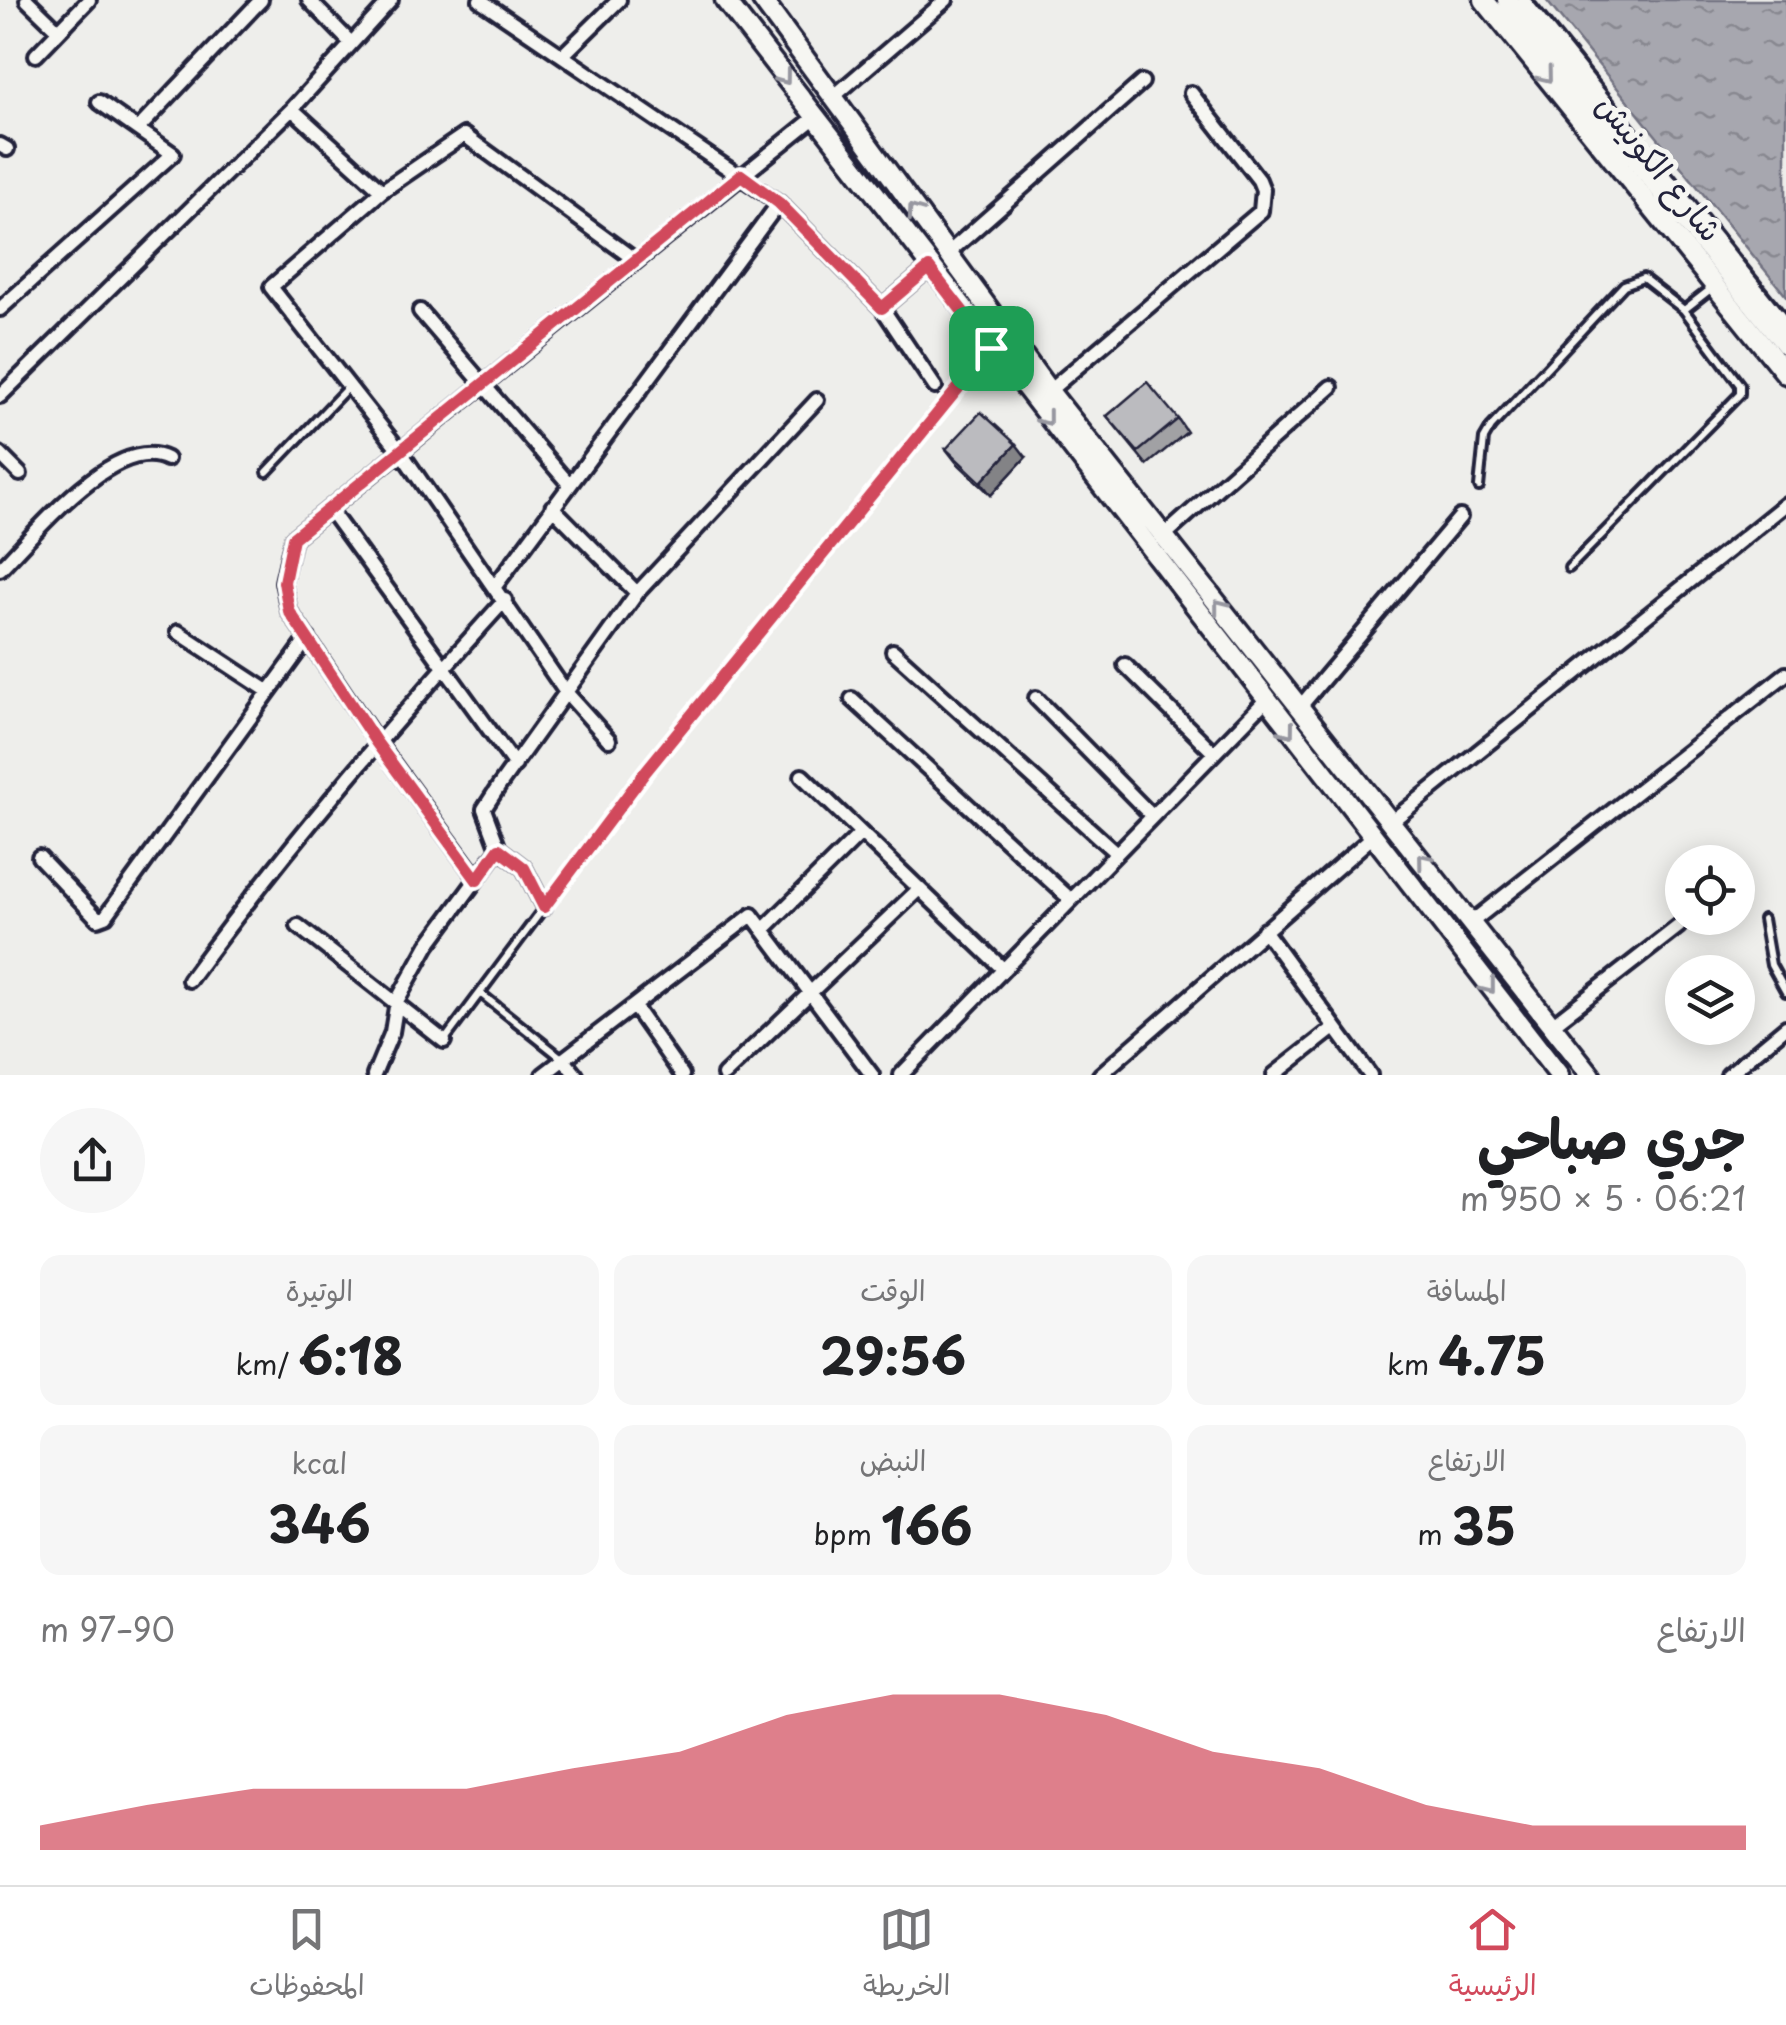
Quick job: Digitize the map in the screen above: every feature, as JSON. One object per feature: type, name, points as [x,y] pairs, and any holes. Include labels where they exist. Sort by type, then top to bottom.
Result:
[{"type":"main road","points":[[725,0],[1371,838],[1560,1075],[1578,1060]]},
{"type":"main road","points":[[762,0],[1049,391],[1473,921],[1590,1075]]},
{"type":"main road","name":"شارع الكونيش","points":[[1484,0],[1723,281],[1786,346]]},
{"type":"main road","name":"شارع الكونيش","points":[[1507,0],[1723,281],[1786,374]]},
{"type":"main road","points":[[1371,838],[1392,821]]},
{"type":"street","points":[[26,0],[60,31]]},
{"type":"street","points":[[36,55],[90,0]]},
{"type":"street","points":[[138,130],[261,0]]},
{"type":"street","points":[[309,0],[350,42]]},
{"type":"street","points":[[0,396],[292,108],[391,0]]},
{"type":"street","points":[[480,0],[779,203],[882,308],[935,387]]},
{"type":"street","points":[[563,55],[619,0]]},
{"type":"street","points":[[832,98],[946,0]]},
{"type":"street","points":[[1523,0],[1786,326]]},
{"type":"street","points":[[946,255],[1142,82]]},
{"type":"street","points":[[1049,391],[1261,211],[1263,190],[1259,180],[1192,94]]},
{"type":"street","points":[[0,309],[172,154],[99,102]]},
{"type":"street","points":[[292,108],[382,191]]},
{"type":"street","points":[[477,880],[376,742],[284,597],[285,562],[293,538],[814,118]]},
{"type":"street","points":[[610,740],[565,691],[496,585],[400,451],[271,287],[382,191],[464,136],[635,260]]},
{"type":"street","points":[[496,585],[779,203]]},
{"type":"street","points":[[882,308],[929,268]]},
{"type":"street","points":[[420,311],[570,484]]},
{"type":"street","points":[[1165,536],[1331,387]]},
{"type":"street","points":[[544,907],[524,868],[499,849],[484,809],[637,593],[817,400]]},
{"type":"street","points":[[0,454],[20,474]]},
{"type":"street","points":[[0,569],[91,480],[140,455],[167,460]]},
{"type":"street","points":[[1392,821],[1786,504]]},
{"type":"street","points":[[552,508],[637,593]]},
{"type":"street","points":[[330,509],[515,765]]},
{"type":"street","points":[[1299,708],[1460,516]]},
{"type":"street","points":[[189,980],[253,892],[376,742],[505,600]]},
{"type":"street","points":[[178,632],[268,691]]},
{"type":"street","points":[[39,857],[98,918],[106,916],[308,638]]},
{"type":"street","points":[[892,651],[1115,852]]},
{"type":"street","points":[[1125,665],[1212,751]]},
{"type":"street","points":[[1473,921],[1786,674]]},
{"type":"street","points":[[852,698],[1070,899]]},
{"type":"street","points":[[1036,698],[1151,815]]},
{"type":"street","points":[[901,1075],[1265,700]]},
{"type":"street","points":[[802,776],[1003,968]]},
{"type":"street","points":[[763,930],[860,833]]},
{"type":"street","points":[[1100,1075],[1371,838]]},
{"type":"street","points":[[374,1075],[392,1032],[397,1001],[428,945],[499,849]]},
{"type":"street","points":[[724,1075],[919,888]]},
{"type":"street","points":[[543,1075],[752,915],[872,1075]]},
{"type":"street","points":[[298,926],[444,1041]]},
{"type":"street","points":[[1264,930],[1370,1075]]},
{"type":"street","points":[[1552,1025],[1667,935]]},
{"type":"street","points":[[635,1008],[682,1075]]},
{"type":"street","points":[[1274,1075],[1335,1027]]},
{"type":"street","points":[[1732,1074],[1786,1027]]},
{"type":"street","points":[[563,1060],[576,1075]]},
{"type":"lane","points":[[1479,487],[1484,439],[1491,427],[1624,285],[1643,278],[1684,310],[1740,385],[1740,394],[1569,568]]},
{"type":"lane","points":[[1684,310],[1723,281]]},
{"type":"lane","points":[[444,1041],[646,771],[991,348]]},
{"type":"lane","points":[[267,472],[348,386]]},
{"type":"lane","points":[[1763,919],[1771,964],[1786,992]]},
{"type":"lane","points":[[480,993],[563,1060]]},
{"type":"water","points":[[1546,0],[1786,0],[1786,296]]},
{"type":"building","points":[[1147,382],[1178,419],[1138,452],[1107,416]]},
{"type":"building","points":[[981,412],[1016,444],[981,482],[946,449]]},
{"type":"route","points":[[741,175],[779,203],[882,308],[929,268],[991,348],[646,771],[544,907],[524,868],[499,849],[477,880],[376,742],[289,611],[284,597],[285,562],[293,538],[741,175]]}]
